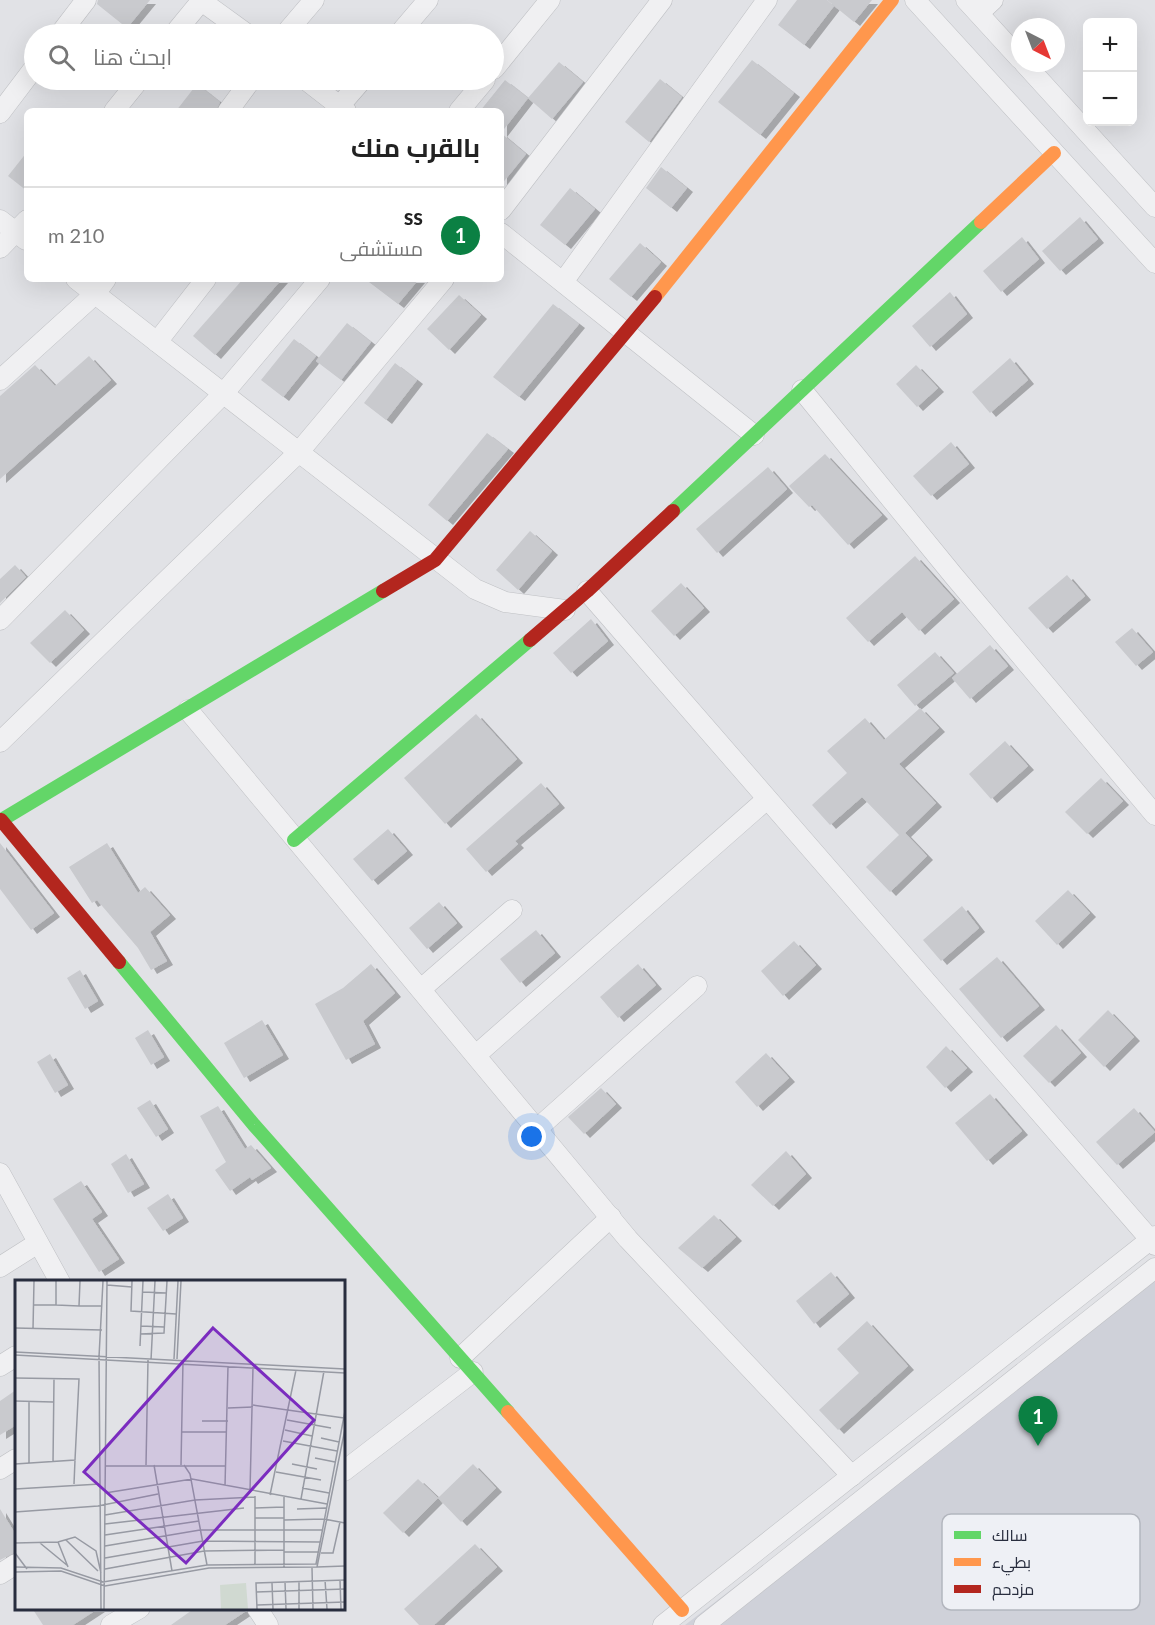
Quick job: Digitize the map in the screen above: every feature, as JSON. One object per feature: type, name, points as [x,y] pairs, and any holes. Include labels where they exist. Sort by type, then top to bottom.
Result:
[{"type":"street","points":[[68,24],[86,0]]},
{"type":"street","points":[[182,24],[201,0],[233,24]]},
{"type":"street","points":[[294,24],[314,0]]},
{"type":"street","points":[[408,24],[428,0]]},
{"type":"street","points":[[504,57],[550,0]]},
{"type":"street","points":[[504,206],[662,0]]},
{"type":"street","points":[[563,282],[766,0]]},
{"type":"street","points":[[682,1610],[254,1125],[1,821],[435,560],[626,333],[892,0]]},
{"type":"street","points":[[915,0],[1155,263]]},
{"type":"street","points":[[993,0],[972,7],[1011,49]]},
{"type":"street","points":[[1032,72],[1155,207]]},
{"type":"street","points":[[0,113],[24,81]]},
{"type":"street","points":[[116,108],[131,90]]},
{"type":"street","points":[[230,108],[244,90]]},
{"type":"street","points":[[318,90],[339,108]]},
{"type":"street","points":[[341,108],[354,90]]},
{"type":"street","points":[[462,108],[477,90]]},
{"type":"street","points":[[294,840],[587,591],[1054,153]]},
{"type":"street","points":[[0,220],[24,231]]},
{"type":"street","points":[[0,248],[24,231]]},
{"type":"street","points":[[504,235],[754,435]]},
{"type":"street","points":[[85,282],[101,287],[157,342],[475,589],[505,602],[565,610]]},
{"type":"street","points":[[157,342],[204,282]]},
{"type":"street","points":[[0,620],[223,394],[317,282]]},
{"type":"street","points":[[0,742],[298,453],[441,282]]},
{"type":"street","points":[[0,380],[101,287]]},
{"type":"street","points":[[802,390],[953,575],[1155,815]]},
{"type":"street","points":[[587,591],[766,799],[1154,1240],[663,1625]]},
{"type":"street","points":[[188,710],[610,1217],[675,1290],[852,1476]]},
{"type":"street","points":[[477,1055],[766,799]]},
{"type":"street","points":[[421,989],[512,910]]},
{"type":"street","points":[[538,1128],[697,986]]},
{"type":"street","points":[[0,1173],[59,1280]]},
{"type":"street","points":[[345,1470],[466,1365],[610,1217]]},
{"type":"street","points":[[0,1267],[38,1243]]},
{"type":"street","points":[[704,1625],[1155,1268]]},
{"type":"street","points":[[0,1366],[15,1357]]},
{"type":"street","points":[[0,1468],[15,1460]]},
{"type":"street","points":[[0,1574],[15,1565]]},
{"type":"street","points":[[111,1625],[137,1610]]},
{"type":"street","points":[[259,1610],[268,1625]]},
{"type":"shaded area","points":[[1155,1266],[1155,1625],[685,1625]]},
{"type":"building","points":[[98,0],[150,0],[130,24],[122,24],[97,4]]},
{"type":"building","points":[[797,0],[827,0],[834,6],[804,45],[778,25]]},
{"type":"building","points":[[827,0],[872,0],[854,22]]},
{"type":"building","points":[[752,60],[794,93],[760,135],[718,102]]},
{"type":"building","points":[[559,62],[583,82],[552,119],[528,98]]},
{"type":"building","points":[[660,79],[682,97],[649,142],[625,122]]},
{"type":"building","points":[[504,81],[528,98],[504,129],[504,108],[482,108],[497,90],[504,90]]},
{"type":"building","points":[[192,90],[205,90],[220,102],[217,108],[178,108]]},
{"type":"building","points":[[504,136],[526,154],[504,181]]},
{"type":"building","points":[[24,156],[24,189],[8,176]]},
{"type":"building","points":[[661,167],[687,188],[671,208],[646,188]]},
{"type":"building","points":[[570,188],[595,209],[565,245],[540,225]]},
{"type":"building","points":[[1080,217],[1098,239],[1060,271],[1042,251]]},
{"type":"building","points":[[1022,237],[1039,259],[1001,292],[983,271]]},
{"type":"building","points":[[640,243],[661,262],[631,297],[609,279]]},
{"type":"building","points":[[240,282],[279,282],[215,355],[193,336]]},
{"type":"building","points":[[369,282],[416,282],[398,304]]},
{"type":"building","points":[[950,292],[967,314],[930,347],[912,326]]},
{"type":"building","points":[[459,295],[481,315],[449,350],[427,329]]},
{"type":"building","points":[[553,304],[579,324],[519,397],[493,377]]},
{"type":"building","points":[[347,323],[371,342],[341,380],[316,361]]},
{"type":"building","points":[[294,339],[316,356],[283,397],[261,380]]},
{"type":"building","points":[[89,356],[111,380],[0,479],[0,396],[35,365],[55,386]]},
{"type":"building","points":[[1010,358],[1028,380],[990,413],[972,392]]},
{"type":"building","points":[[395,363],[417,380],[386,420],[364,403]]},
{"type":"building","points":[[916,365],[938,388],[917,407],[896,384]]},
{"type":"building","points":[[487,433],[508,449],[447,521],[428,505]]},
{"type":"building","points":[[951,442],[969,464],[931,496],[913,476]]},
{"type":"building","points":[[825,454],[882,515],[848,545],[812,505],[809,507],[789,486]]},
{"type":"building","points":[[768,467],[787,489],[717,553],[696,529]]},
{"type":"building","points":[[530,531],[552,551],[518,590],[496,570]]},
{"type":"building","points":[[915,556],[954,599],[919,631],[902,612],[868,642],[846,618]]},
{"type":"building","points":[[15,565],[26,577],[0,603],[0,579]]},
{"type":"building","points":[[1067,575],[1085,596],[1047,629],[1028,608]]},
{"type":"building","points":[[681,583],[704,608],[674,636],[651,611]]},
{"type":"building","points":[[65,610],[84,630],[50,663],[30,643]]},
{"type":"building","points":[[591,619],[608,641],[571,673],[553,653]]},
{"type":"building","points":[[1132,628],[1153,652],[1136,666],[1115,642]]},
{"type":"building","points":[[990,645],[1008,666],[970,699],[952,678]]},
{"type":"building","points":[[935,652],[954,673],[915,706],[897,685]]},
{"type":"building","points":[[920,708],[939,728],[899,764],[936,803],[905,833],[927,856],[890,892],[866,867],[899,835],[862,797],[830,825],[812,805],[847,773],[827,751],[865,718],[884,740]]},
{"type":"building","points":[[476,714],[517,759],[445,824],[404,778]]},
{"type":"building","points":[[1005,741],[1028,766],[991,799],[969,774]]},
{"type":"building","points":[[1101,778],[1123,801],[1087,834],[1065,812]]},
{"type":"building","points":[[541,783],[559,804],[515,841],[518,844],[486,872],[466,849]]},
{"type":"building","points":[[388,829],[407,851],[372,881],[353,859]]},
{"type":"building","points":[[0,843],[54,913],[31,930],[0,889]]},
{"type":"building","points":[[107,843],[138,893],[145,887],[170,915],[150,932],[167,961],[151,970],[138,948],[97,900],[92,903],[69,867]]},
{"type":"building","points":[[1068,890],[1090,913],[1057,945],[1035,921]]},
{"type":"building","points":[[439,902],[457,923],[427,949],[409,928]]},
{"type":"building","points":[[962,906],[979,928],[941,961],[923,940]]},
{"type":"building","points":[[536,930],[555,953],[520,983],[500,959]]},
{"type":"building","points":[[794,941],[816,965],[783,996],[761,971]]},
{"type":"building","points":[[997,957],[1039,1006],[1001,1038],[959,989]]},
{"type":"building","points":[[371,964],[395,993],[363,1021],[375,1044],[346,1060],[315,1004],[343,988]]},
{"type":"building","points":[[638,964],[656,985],[618,1018],[600,997]]},
{"type":"building","points":[[80,970],[98,1001],[85,1009],[67,978]]},
{"type":"building","points":[[1108,1010],[1134,1037],[1104,1067],[1078,1040]]},
{"type":"building","points":[[262,1020],[283,1055],[244,1078],[224,1043]]},
{"type":"building","points":[[1056,1025],[1081,1053],[1049,1083],[1023,1056]]},
{"type":"building","points":[[148,1030],[164,1057],[151,1065],[135,1038]]},
{"type":"building","points":[[946,1046],[967,1068],[945,1088],[926,1067]]},
{"type":"building","points":[[766,1053],[789,1078],[757,1107],[735,1082]]},
{"type":"building","points":[[50,1054],[68,1085],[55,1093],[37,1062]]},
{"type":"building","points":[[601,1088],[616,1104],[584,1134],[568,1117]]},
{"type":"building","points":[[990,1094],[1022,1131],[987,1161],[955,1123]]},
{"type":"building","points":[[150,1100],[168,1129],[156,1137],[137,1108]]},
{"type":"building","points":[[218,1106],[245,1149],[251,1145],[271,1168],[252,1180],[250,1177],[230,1191],[215,1170],[226,1162],[200,1116]]},
{"type":"building","points":[[1134,1108],[1155,1132],[1117,1165],[1096,1142]]},
{"type":"building","points":[[786,1151],[806,1174],[773,1206],[751,1185]]},
{"type":"building","points":[[126,1154],[144,1184],[128,1193],[111,1164]]},
{"type":"building","points":[[81,1181],[102,1212],[92,1219],[119,1259],[99,1272],[53,1199]]},
{"type":"building","points":[[168,1194],[183,1218],[163,1231],[147,1208]]},
{"type":"building","points":[[714,1215],[736,1237],[702,1268],[678,1248]]},
{"type":"building","points":[[831,1272],[849,1294],[814,1324],[796,1301]]},
{"type":"building","points":[[867,1321],[908,1366],[838,1430],[819,1410],[859,1373],[837,1349]]},
{"type":"building","points":[[15,1391],[15,1426],[0,1435],[0,1401]]},
{"type":"building","points":[[473,1464],[496,1488],[461,1522],[438,1498]]},
{"type":"building","points":[[418,1479],[438,1498],[403,1533],[383,1513]]},
{"type":"building","points":[[0,1509],[15,1533],[15,1552],[0,1560]]},
{"type":"building","points":[[475,1544],[497,1567],[434,1625],[419,1625],[404,1609]]},
{"type":"building","points":[[33,1610],[96,1610],[73,1625],[43,1625]]},
{"type":"building","points":[[192,1610],[246,1611],[225,1625],[171,1625]]},
{"type":"traffic: fast","points":[[673,511],[981,222]]},
{"type":"traffic: fast","points":[[0,821],[383,591]]},
{"type":"traffic: fast","points":[[294,840],[530,640]]},
{"type":"traffic: fast","points":[[119,962],[254,1125],[508,1412]]},
{"type":"traffic: slow","points":[[655,297],[892,0]]},
{"type":"traffic: slow","points":[[981,222],[1054,153]]},
{"type":"traffic: slow","points":[[508,1412],[682,1610]]},
{"type":"traffic: jam","points":[[383,591],[435,560],[655,297]]},
{"type":"traffic: jam","points":[[530,640],[673,511]]},
{"type":"traffic: jam","points":[[1,820],[119,962]]},
{"type":"place","name":"ss","points":[[1038,1446]]}]
